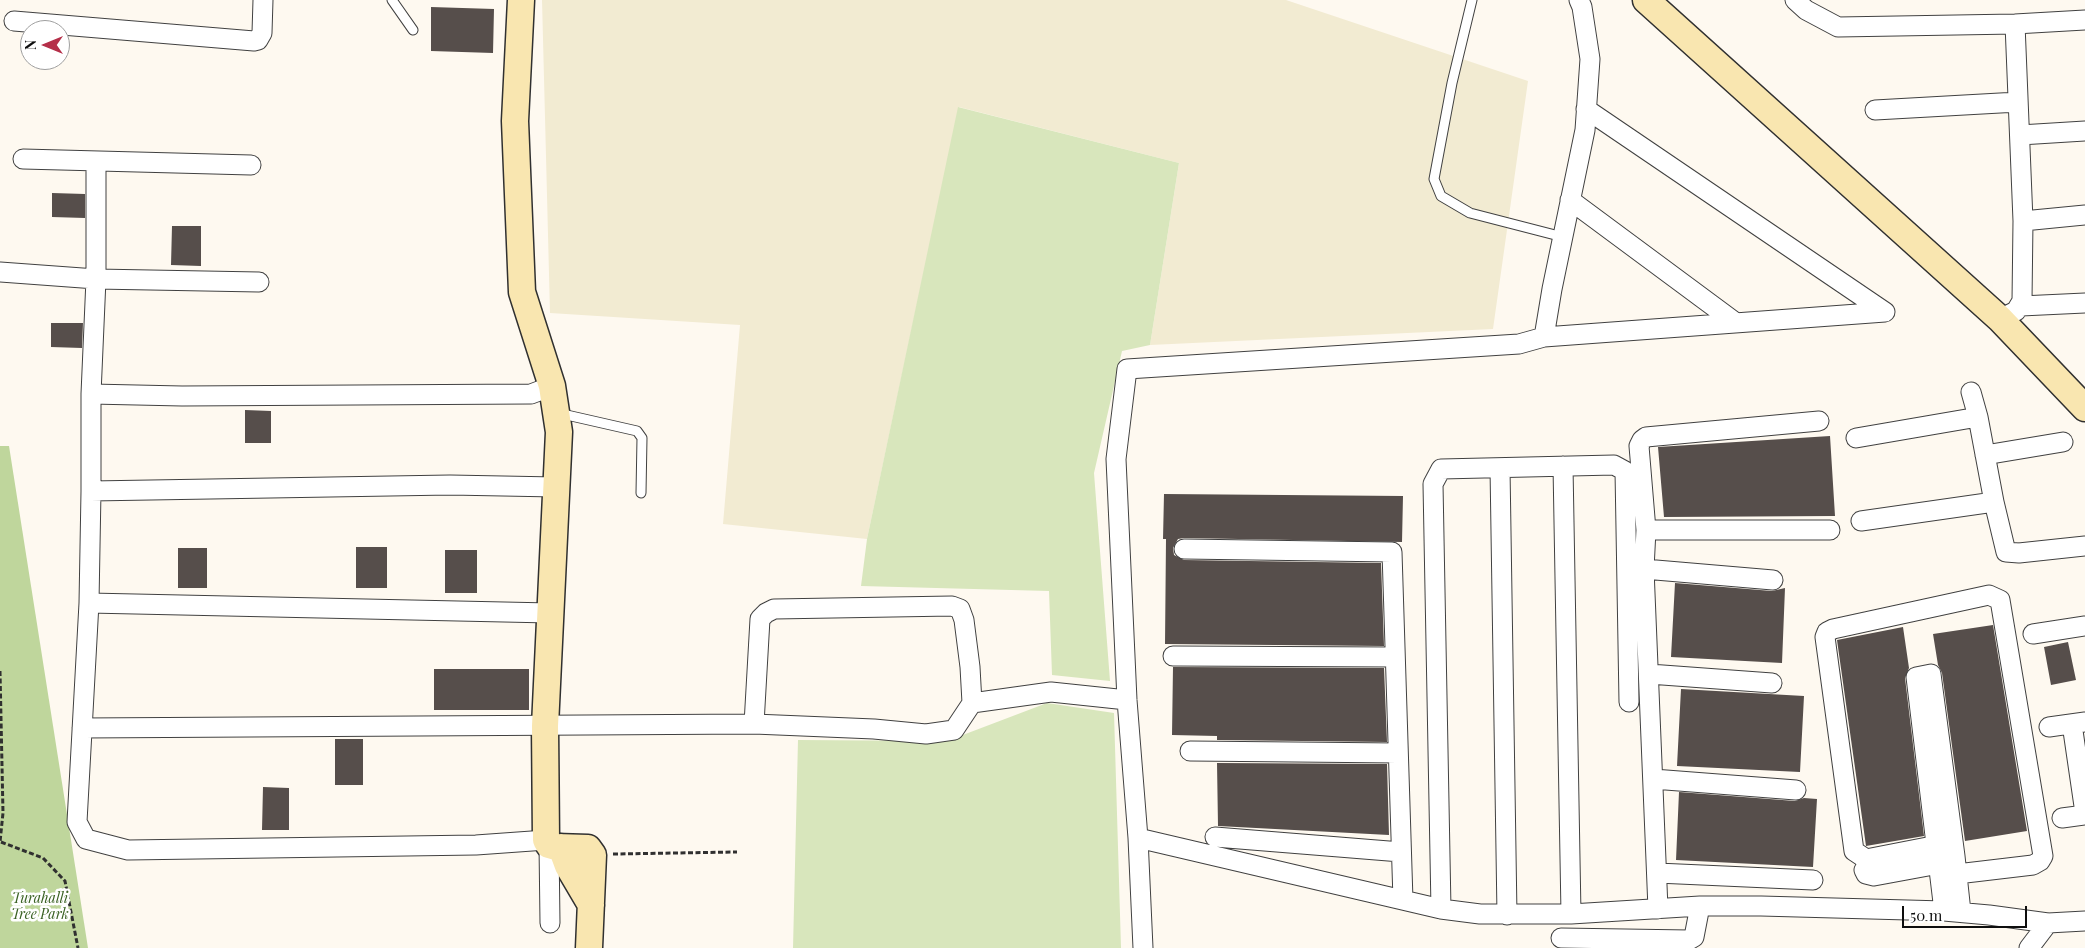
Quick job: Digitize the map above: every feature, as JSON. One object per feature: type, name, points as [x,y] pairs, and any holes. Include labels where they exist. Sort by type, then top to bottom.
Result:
[{"type":"street","points":[[14,22],[254,41],[258,40],[262,33],[263,0]]},
{"type":"street","points":[[521,0],[515,122],[522,292],[552,386],[559,432],[545,726],[552,844],[550,923]]},
{"type":"street","points":[[1544,337],[1585,130],[1590,59],[1582,7],[1579,0]]},
{"type":"street","points":[[1646,0],[2010,312],[2085,408]]},
{"type":"street","points":[[1804,3],[1838,27],[2015,24],[2085,20]]},
{"type":"street","points":[[2010,312],[2023,221],[2015,24]]},
{"type":"street","points":[[1875,110],[2018,102]]},
{"type":"street","points":[[1144,948],[1138,838],[1127,700],[1116,459],[1127,368],[1519,344],[1544,337],[1885,312],[1586,109]]},
{"type":"street","points":[[2020,135],[2085,131]]},
{"type":"street","points":[[22,159],[251,165]]},
{"type":"street","points":[[96,161],[96,279],[91,394],[89,603],[77,822],[86,839],[128,850],[552,844],[588,848],[593,855],[588,948]]},
{"type":"street","points":[[1570,200],[1736,323]]},
{"type":"street","points":[[2023,221],[2085,215]]},
{"type":"street","points":[[0,272],[96,279],[259,282]]},
{"type":"street","points":[[2010,312],[2085,303]]},
{"type":"street","points":[[91,394],[182,396],[531,394],[552,386]]},
{"type":"street","points":[[1972,392],[2006,552],[2019,553],[2085,546]]},
{"type":"street","points":[[1856,438],[1978,417]]},
{"type":"street","points":[[1658,909],[1644,569],[1646,530],[1639,446],[1642,440],[1646,438],[1819,421]]},
{"type":"street","points":[[1985,455],[2063,442]]},
{"type":"street","points":[[1441,909],[1433,484],[1441,469],[1614,465],[1625,471],[1629,702]]},
{"type":"street","points":[[1563,466],[1571,914]]},
{"type":"street","points":[[1500,468],[1507,915]]},
{"type":"street","points":[[91,491],[450,485],[556,488]]},
{"type":"street","points":[[1861,521],[1994,502]]},
{"type":"street","points":[[1646,530],[1830,530]]},
{"type":"street","points":[[1184,549],[1392,552],[1403,900]]},
{"type":"street","points":[[1644,569],[1773,580]]},
{"type":"street","points":[[1945,843],[1866,859],[1854,851],[1825,637],[1827,632],[1833,629],[1989,595],[2000,600],[2043,856],[2040,861],[2033,864],[1957,874]]},
{"type":"street","points":[[89,603],[550,613]]},
{"type":"street","points":[[82,728],[754,724],[874,729],[926,734],[954,730],[972,703],[969,657],[964,620],[960,608],[952,606],[774,609],[766,613],[760,619],[754,724]]},
{"type":"street","points":[[2034,634],[2085,626]]},
{"type":"street","points":[[1173,656],[1394,657]]},
{"type":"street","points":[[1649,674],[1772,683]]},
{"type":"street","points":[[1952,912],[1939,864],[1945,843],[1931,674],[1916,677],[1945,843],[1957,874],[1952,912]]},
{"type":"street","points":[[972,703],[1051,692],[1127,700]]},
{"type":"street","points":[[2049,727],[2078,723],[2085,814],[2062,818]]},
{"type":"street","points":[[1190,751],[1398,753]]},
{"type":"street","points":[[1653,779],[1796,790]]},
{"type":"street","points":[[1215,837],[1402,852]]},
{"type":"street","points":[[1138,838],[1441,909],[1480,914],[1571,914],[1700,906],[1761,906],[1952,912],[2048,923],[2085,922]]},
{"type":"street","points":[[552,844],[568,866],[591,905]]},
{"type":"street","points":[[1864,870],[1866,874],[1874,876],[1939,864]]},
{"type":"street","points":[[1657,873],[1813,880]]},
{"type":"street","points":[[1561,938],[1653,944],[1691,939],[1694,937],[1700,906]]},
{"type":"street","points":[[2029,948],[2048,923]]},
{"type":"lane","points":[[392,0],[414,30]]},
{"type":"lane","points":[[1472,0],[1452,83],[1434,179],[1441,196],[1470,212],[1563,237]]},
{"type":"lane","points":[[556,413],[637,431],[642,438],[641,493]]},
{"type":"path","points":[[0,671],[3,813],[0,842],[43,858],[65,881],[78,948]]},
{"type":"path","points":[[593,855],[737,852]]},
{"type":"shaded area","points":[[542,0],[1286,0],[1528,81],[1493,329],[1150,345],[1179,163],[959,107],[867,539],[723,524],[740,325],[550,313]]},
{"type":"green space","points":[[958,107],[1179,163],[1150,345],[1122,351],[1094,473],[1110,681],[1052,675],[1049,591],[861,586],[867,539]]},
{"type":"green space","name":"Turahalli Tree Park","points":[[0,446],[9,446],[88,948],[0,948]]},
{"type":"green space","points":[[1047,703],[1114,713],[1121,948],[793,948],[798,740],[947,741]]},
{"type":"building","points":[[431,7],[494,9],[493,53],[431,51]]},
{"type":"building","points":[[52,193],[85,194],[85,218],[52,217]]},
{"type":"building","points":[[172,226],[201,226],[201,266],[171,265]]},
{"type":"building","points":[[51,323],[83,323],[82,348],[51,347]]},
{"type":"building","points":[[245,410],[271,411],[271,443],[245,443]]},
{"type":"building","points":[[1830,436],[1835,516],[1664,517],[1658,447]]},
{"type":"building","points":[[1164,494],[1403,496],[1402,542],[1184,538],[1178,539],[1173,548],[1174,555],[1184,560],[1381,563],[1384,646],[1165,644],[1166,539],[1163,539]]},
{"type":"building","points":[[356,547],[387,547],[387,588],[356,588]]},
{"type":"building","points":[[178,548],[207,548],[207,588],[178,588]]},
{"type":"building","points":[[445,550],[477,550],[477,593],[445,593]]},
{"type":"building","points":[[1675,583],[1772,591],[1785,588],[1782,663],[1671,657]]},
{"type":"building","points":[[1993,625],[2027,831],[1965,841],[1942,673],[1938,665],[1933,634]]},
{"type":"building","points":[[1903,627],[1909,668],[1905,678],[1924,836],[1866,846],[1837,640]]},
{"type":"building","points":[[2068,642],[2076,680],[2051,685],[2044,647]]},
{"type":"building","points":[[1173,667],[1384,668],[1387,742],[1217,740],[1217,736],[1172,735]]},
{"type":"building","points":[[434,669],[529,669],[529,710],[434,710]]},
{"type":"building","points":[[1681,689],[1804,696],[1800,772],[1677,766]]},
{"type":"building","points":[[335,739],[363,739],[363,785],[335,785]]},
{"type":"building","points":[[1217,763],[1387,764],[1389,835],[1218,826]]},
{"type":"building","points":[[263,787],[289,788],[289,830],[262,830]]},
{"type":"building","points":[[1679,792],[1795,801],[1804,798],[1817,799],[1813,867],[1676,860]]}]
